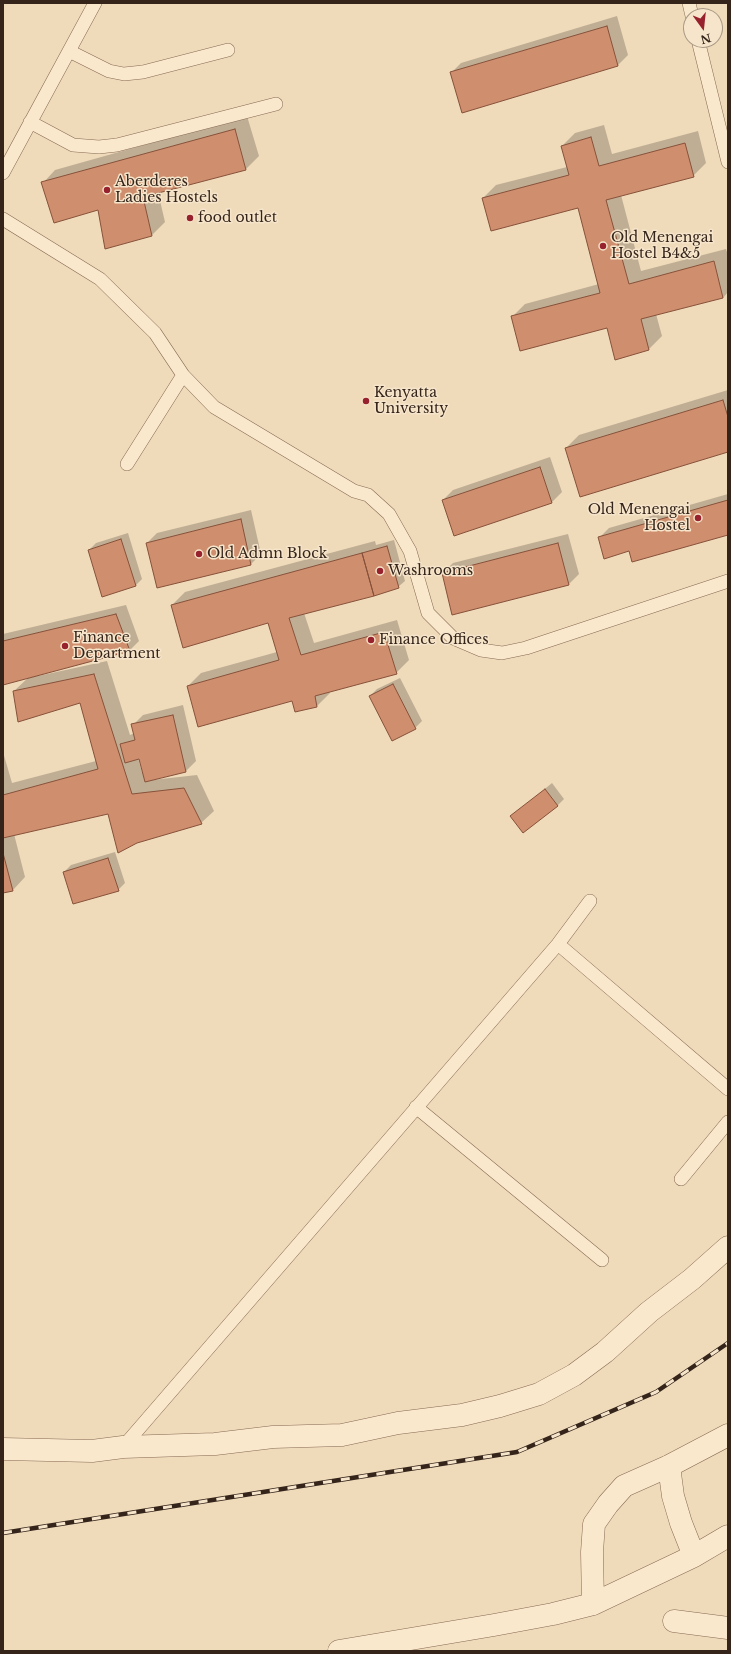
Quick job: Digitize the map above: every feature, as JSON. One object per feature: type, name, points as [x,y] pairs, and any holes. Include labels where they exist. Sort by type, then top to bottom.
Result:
[{"type":"street","points":[[3,1449],[92,1451],[123,1447],[215,1444],[273,1437],[342,1435],[398,1423],[462,1415],[539,1394],[574,1375],[605,1352],[649,1312],[692,1279],[728,1247]]},
{"type":"street","points":[[593,1604],[592,1552],[594,1524],[608,1504],[624,1486],[669,1466],[728,1435]]},
{"type":"street","points":[[669,1466],[673,1496],[681,1523],[694,1556]]},
{"type":"street","points":[[339,1651],[494,1625],[553,1614],[593,1604],[694,1556],[728,1536]]},
{"type":"street","points":[[674,1621],[728,1628]]},
{"type":"lane","points":[[3,173],[95,3]]},
{"type":"lane","points":[[700,48],[728,162]]},
{"type":"lane","points":[[69,51],[109,71],[124,74],[143,72],[228,50]]},
{"type":"lane","points":[[30,122],[73,145],[105,146],[117,145],[276,104]]},
{"type":"lane","points":[[3,219],[100,279],[155,333],[183,375],[214,407],[354,491],[368,495],[389,514],[410,551],[428,613],[453,638],[481,650],[502,653],[526,648],[728,581]]},
{"type":"lane","points":[[128,464],[183,375]]},
{"type":"lane","points":[[123,1447],[558,944],[590,901]]},
{"type":"lane","points":[[558,944],[728,1089]]},
{"type":"lane","points":[[416,1107],[602,1260]]},
{"type":"lane","points":[[681,1179],[728,1122]]},
{"type":"building","points":[[607,26],[618,66],[462,113],[450,72]]},
{"type":"building","name":"Aberderes Ladies Hostels","points":[[235,129],[246,170],[143,197],[152,236],[105,249],[98,210],[54,223],[41,182]]},
{"type":"building","name":"Old Menengai Hostel B4&5","points":[[591,137],[599,166],[685,143],[694,177],[606,200],[629,284],[714,261],[723,298],[641,319],[649,350],[615,360],[607,328],[520,351],[511,316],[600,293],[578,208],[491,231],[482,198],[569,175],[561,146]]},
{"type":"building","points":[[723,400],[728,417],[728,452],[580,497],[565,448]]},
{"type":"building","points":[[540,467],[552,503],[454,536],[442,500]]},
{"type":"building","name":"Old Menengai Hostel","points":[[728,500],[728,535],[632,562],[629,551],[604,559],[598,537]]},
{"type":"building","name":"Old Admn Block","points":[[241,519],[251,565],[157,588],[146,543]]},
{"type":"building","points":[[121,539],[136,586],[102,597],[88,550]]},
{"type":"building","points":[[558,543],[569,585],[452,615],[442,573]]},
{"type":"building","name":"Washrooms","points":[[387,546],[399,588],[374,596],[362,553]]},
{"type":"building","name":"Finance Offices","points":[[362,553],[374,596],[289,618],[301,655],[384,632],[397,674],[315,696],[317,707],[295,712],[292,701],[198,727],[187,686],[279,660],[268,623],[183,648],[171,605]]},
{"type":"building","name":"Finance Department","points":[[116,614],[130,651],[3,685],[3,641]]},
{"type":"building","points":[[94,674],[132,794],[184,788],[202,824],[137,843],[118,853],[108,814],[3,838],[3,795],[98,769],[80,703],[18,722],[13,691]]},
{"type":"building","points":[[393,684],[416,729],[392,741],[369,696]]},
{"type":"building","points":[[173,715],[186,772],[145,782],[139,759],[125,763],[120,744],[135,740],[131,724]]},
{"type":"building","points":[[545,789],[558,806],[523,833],[510,816]]},
{"type":"building","points":[[3,853],[13,891],[3,893]]},
{"type":"building","points":[[108,858],[119,891],[73,904],[63,872]]},
{"type":"railway","points":[[3,1533],[517,1452],[656,1392],[728,1343]]},
{"type":"place","name":"Aberderes Ladies Hostels","points":[[107,190]]},
{"type":"place","name":"food outlet","points":[[190,218]]},
{"type":"place","name":"Old Menengai Hostel B4&5","points":[[603,246]]},
{"type":"place","name":"Kenyatta University","points":[[366,401]]},
{"type":"place","name":"Old Menengai Hostel","points":[[698,518]]},
{"type":"place","name":"Old Admn Block","points":[[199,554]]},
{"type":"place","name":"Washrooms","points":[[380,571]]},
{"type":"place","name":"Finance Offices","points":[[371,640]]},
{"type":"place","name":"Finance Department","points":[[65,646]]}]
